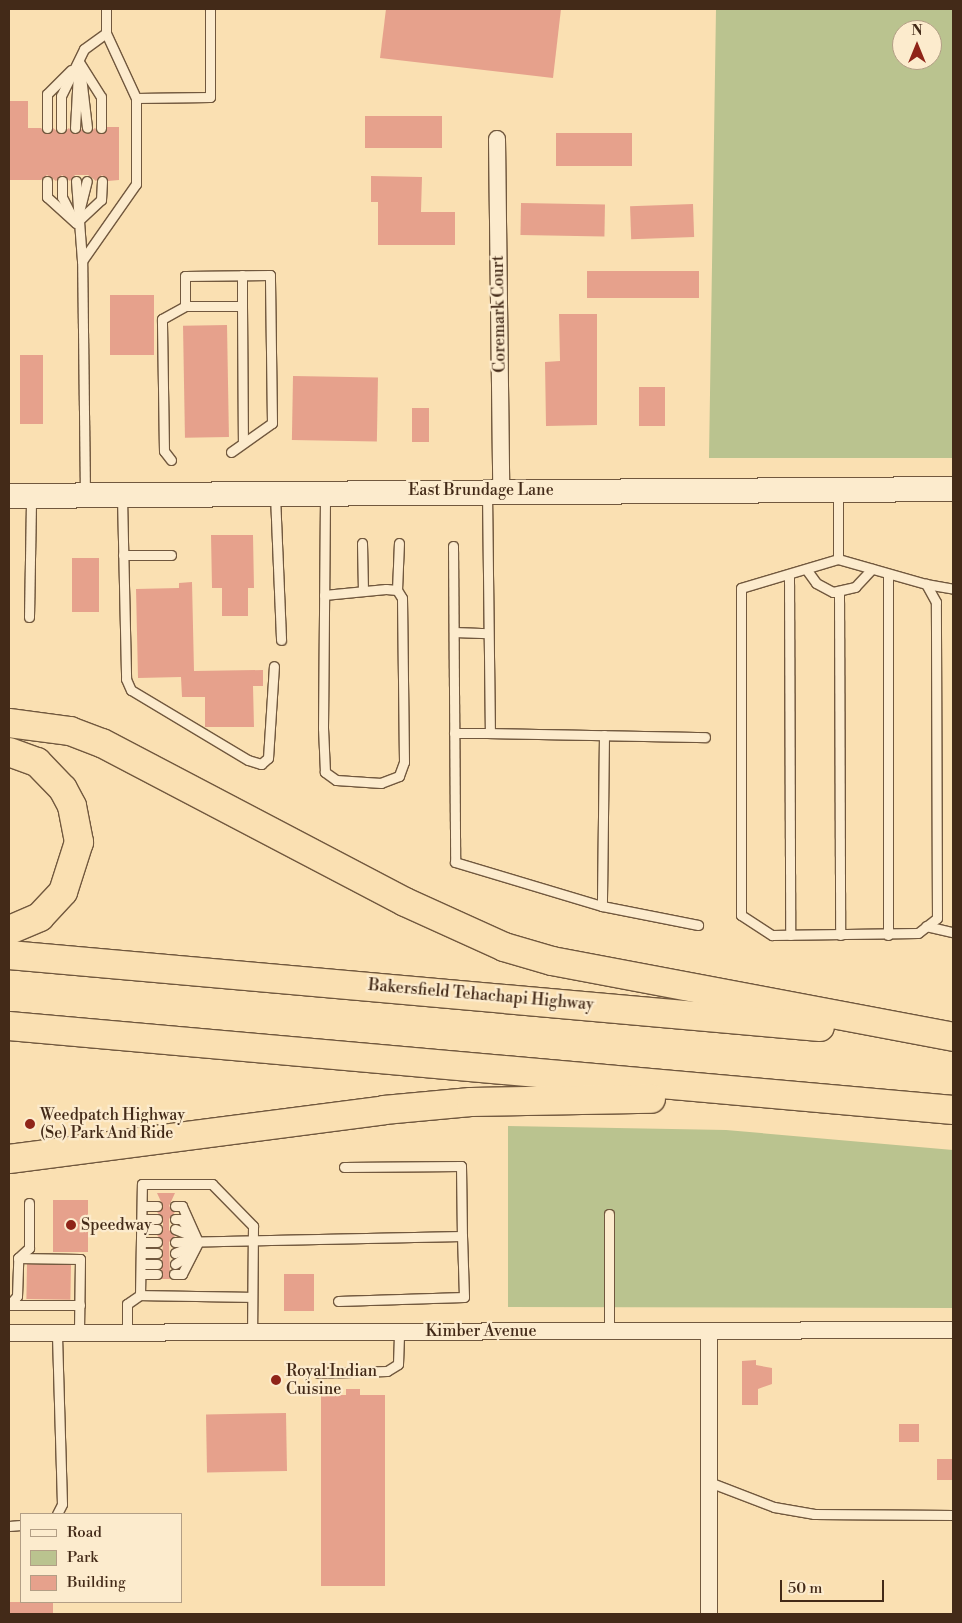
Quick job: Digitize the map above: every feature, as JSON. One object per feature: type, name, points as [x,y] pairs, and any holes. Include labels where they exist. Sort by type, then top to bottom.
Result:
[{"type":"highway","points":[[9,723],[70,731],[102,743],[405,902],[504,947],[552,962],[953,1038]]},
{"type":"highway","points":[[9,752],[36,762],[63,789],[72,806],[79,842],[72,876],[58,899],[40,917],[9,930]]},
{"type":"highway","name":"Bakersfield Tehachapi Highway","points":[[9,955],[953,1038]]},
{"type":"highway","points":[[9,1026],[952,1110]]},
{"type":"highway","points":[[9,1033],[93,1033]]},
{"type":"highway","points":[[9,1159],[471,1102],[630,1098],[952,1110]]},
{"type":"main road","name":"East Brundage Lane","points":[[20,495],[494,490],[953,490]]},
{"type":"street","name":"Coremark Court","points":[[494,490],[497,139]]},
{"type":"street","name":"Kimber Avenue","points":[[9,1333],[953,1330]]},
{"type":"street","points":[[709,1331],[709,1614]]},
{"type":"lane","points":[[82,262],[136,184],[136,98],[106,33],[106,9]]},
{"type":"lane","points":[[136,98],[210,97],[210,9]]},
{"type":"lane","points":[[61,128],[61,96],[84,49],[106,33]]},
{"type":"lane","points":[[79,62],[101,97],[101,128]]},
{"type":"lane","points":[[75,128],[79,62]]},
{"type":"lane","points":[[79,62],[87,128]]},
{"type":"lane","points":[[46,128],[47,94],[79,62]]},
{"type":"lane","points":[[47,181],[47,198],[76,223]]},
{"type":"lane","points":[[62,181],[62,197],[76,223]]},
{"type":"lane","points":[[76,181],[76,223],[82,262],[85,495]]},
{"type":"lane","points":[[76,223],[87,181]]},
{"type":"lane","points":[[76,223],[101,200],[102,181]]},
{"type":"lane","points":[[242,275],[243,443]]},
{"type":"lane","points":[[185,306],[185,276],[270,275],[272,422],[231,452]]},
{"type":"lane","points":[[171,460],[164,451],[162,318],[185,306],[242,306]]},
{"type":"lane","points":[[490,733],[488,633],[494,490]]},
{"type":"lane","points":[[838,490],[838,560]]},
{"type":"lane","points":[[275,492],[281,640]]},
{"type":"lane","points":[[325,492],[325,772],[336,780],[381,783],[399,776],[404,762],[402,598],[397,590],[399,543]]},
{"type":"lane","points":[[122,494],[126,679],[131,690],[248,760],[261,764],[268,758],[274,666]]},
{"type":"lane","points":[[20,495],[29,617]]},
{"type":"lane","points":[[362,543],[363,591]]},
{"type":"lane","points":[[453,546],[455,862],[602,906],[698,925]]},
{"type":"lane","points":[[123,555],[171,555]]},
{"type":"lane","points":[[926,584],[936,602],[937,918],[918,933],[888,935],[772,934],[741,915],[741,588],[838,560],[926,584],[953,589]]},
{"type":"lane","points":[[806,569],[816,583],[838,592],[855,587],[872,569]]},
{"type":"lane","points":[[789,574],[790,934]]},
{"type":"lane","points":[[888,574],[888,935]]},
{"type":"lane","points":[[324,595],[397,590]]},
{"type":"lane","points":[[838,592],[840,934]]},
{"type":"lane","points":[[454,632],[488,633]]},
{"type":"lane","points":[[454,733],[705,737]]},
{"type":"lane","points":[[602,906],[604,735]]},
{"type":"lane","points":[[926,926],[953,932]]},
{"type":"lane","points":[[338,1301],[464,1297],[460,1166],[344,1167]]},
{"type":"lane","points":[[140,1295],[142,1184],[212,1184],[253,1226],[252,1332]]},
{"type":"lane","points":[[9,1305],[17,1296],[22,1281],[21,1264],[29,1248],[29,1203]]},
{"type":"lane","points":[[142,1206],[157,1206]]},
{"type":"lane","points":[[175,1206],[182,1206],[198,1242]]},
{"type":"lane","points":[[608,1214],[609,1331]]},
{"type":"lane","points":[[142,1219],[157,1219]]},
{"type":"lane","points":[[175,1219],[181,1219],[198,1242]]},
{"type":"lane","points":[[142,1229],[157,1229]]},
{"type":"lane","points":[[175,1229],[198,1242]]},
{"type":"lane","points":[[174,1242],[462,1236]]},
{"type":"lane","points":[[141,1242],[157,1242]]},
{"type":"lane","points":[[174,1253],[198,1242]]},
{"type":"lane","points":[[174,1264],[181,1264],[198,1242]]},
{"type":"lane","points":[[174,1274],[182,1274],[198,1242]]},
{"type":"lane","points":[[141,1253],[157,1253]]},
{"type":"lane","points":[[21,1264],[80,1259],[75,1266],[79,1332]]},
{"type":"lane","points":[[141,1264],[157,1264]]},
{"type":"lane","points":[[141,1274],[157,1274]]},
{"type":"lane","points":[[127,1332],[127,1304],[140,1295],[252,1297]]},
{"type":"lane","points":[[17,1296],[27,1296]]},
{"type":"lane","points":[[9,1305],[77,1299]]},
{"type":"lane","points":[[57,1332],[62,1504],[58,1513]]},
{"type":"lane","points":[[318,1373],[387,1371],[398,1364],[399,1332]]},
{"type":"lane","points":[[709,1482],[774,1507],[814,1514],[953,1515]]},
{"type":"green space","points":[[716,9],[953,9],[953,458],[709,458]]},
{"type":"green space","points":[[508,1126],[726,1130],[953,1150],[953,1308],[508,1307]]},
{"type":"building","points":[[386,9],[561,9],[553,78],[380,58]]},
{"type":"building","points":[[9,101],[28,101],[28,128],[41,128],[47,134],[53,128],[61,134],[69,128],[72,133],[81,129],[87,134],[95,128],[101,134],[107,127],[119,127],[119,180],[108,181],[102,175],[96,181],[88,175],[75,175],[70,181],[62,175],[56,181],[47,175],[41,180],[9,180]]},
{"type":"building","points":[[365,116],[442,116],[442,148],[365,148]]},
{"type":"building","points":[[556,133],[632,133],[632,166],[556,166]]},
{"type":"building","points":[[371,176],[422,177],[421,212],[455,212],[455,245],[378,245],[378,202],[371,202]]},
{"type":"building","points":[[521,203],[605,204],[604,236],[520,235]]},
{"type":"building","points":[[693,204],[694,237],[631,239],[630,206]]},
{"type":"building","points":[[587,271],[699,271],[699,298],[587,298]]},
{"type":"building","points":[[110,295],[154,295],[154,355],[110,355]]},
{"type":"building","points":[[559,314],[597,314],[597,425],[546,426],[545,362],[560,361]]},
{"type":"building","points":[[227,325],[229,437],[185,438],[183,326]]},
{"type":"building","points":[[20,355],[43,355],[43,424],[20,424]]},
{"type":"building","points":[[293,376],[378,377],[377,441],[292,440]]},
{"type":"building","points":[[639,387],[665,387],[665,426],[639,426]]},
{"type":"building","points":[[412,408],[429,408],[429,442],[412,442]]},
{"type":"building","points":[[211,535],[253,535],[254,588],[248,588],[248,616],[222,616],[222,588],[212,588]]},
{"type":"building","points":[[72,558],[99,558],[99,612],[72,612]]},
{"type":"building","points":[[192,582],[194,671],[263,670],[263,686],[253,686],[254,727],[205,727],[205,697],[182,697],[181,677],[138,678],[136,589],[179,588],[179,583]]},
{"type":"building","points":[[157,1193],[175,1193],[169,1206],[175,1212],[169,1219],[169,1230],[175,1236],[169,1242],[170,1279],[161,1279],[163,1242],[157,1235],[163,1232],[163,1219],[157,1212],[163,1206]]},
{"type":"building","points":[[53,1200],[88,1200],[88,1252],[53,1252]]},
{"type":"building","points":[[27,1264],[71,1265],[70,1300],[26,1299]]},
{"type":"building","points":[[284,1274],[314,1274],[314,1311],[284,1311]]},
{"type":"building","points":[[756,1360],[756,1365],[772,1368],[772,1384],[758,1389],[758,1405],[742,1405],[742,1361]]},
{"type":"building","points":[[346,1389],[360,1389],[360,1395],[385,1395],[385,1586],[321,1586],[321,1395],[346,1395]]},
{"type":"building","points":[[286,1413],[287,1471],[207,1472],[206,1414]]},
{"type":"building","points":[[899,1424],[919,1424],[919,1442],[899,1442]]},
{"type":"building","points":[[937,1459],[953,1459],[953,1480],[937,1480]]},
{"type":"building","points":[[9,1602],[53,1603],[53,1614],[9,1614]]},
{"type":"place","name":"Weedpatch Highway (Se) Park And Ride","points":[[30,1124]]},
{"type":"place","name":"Speedway","points":[[71,1225]]},
{"type":"place","name":"Royal Indian Cuisine","points":[[276,1380]]}]
